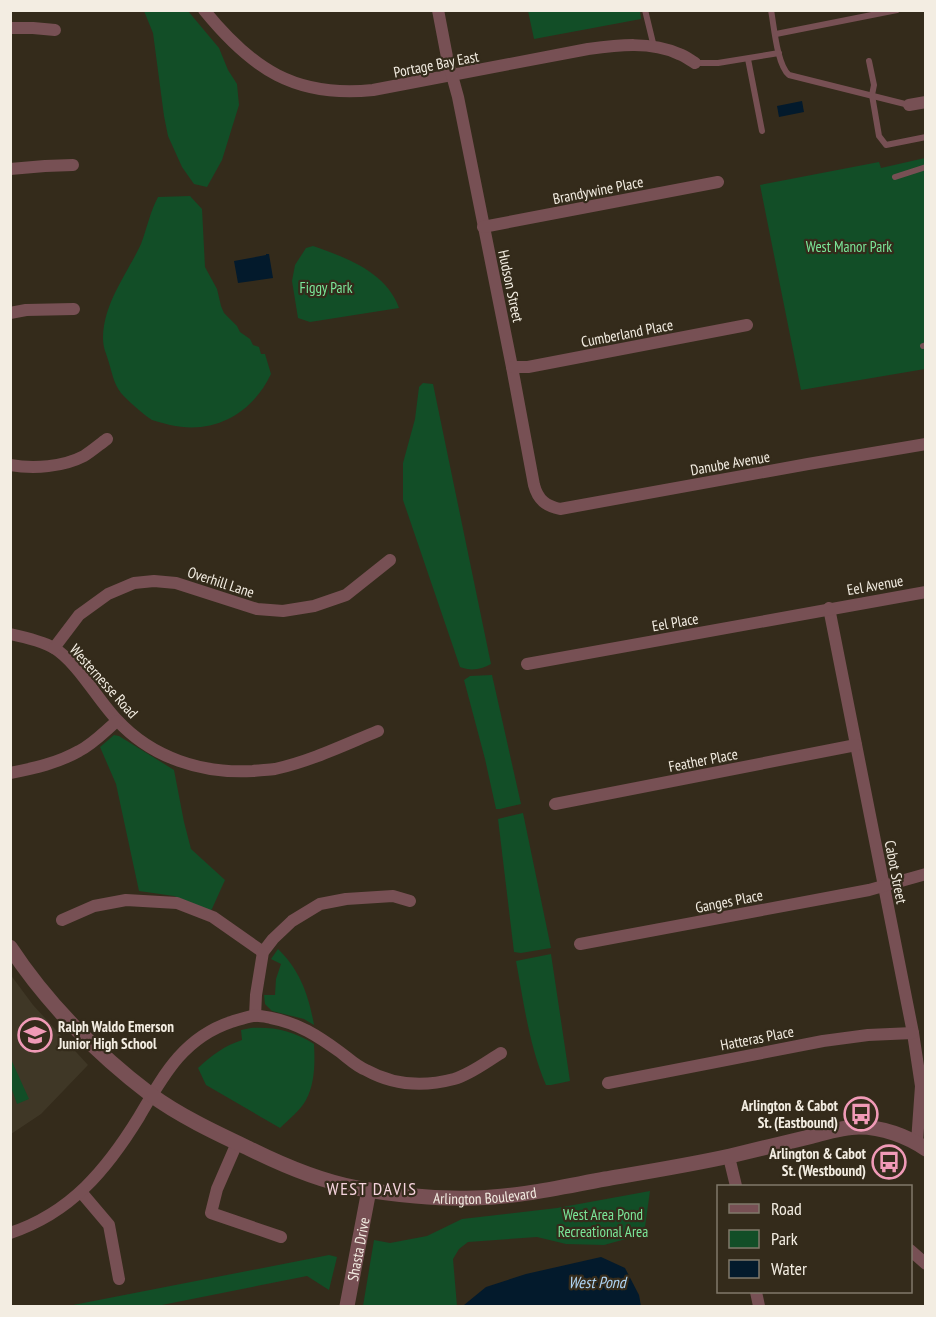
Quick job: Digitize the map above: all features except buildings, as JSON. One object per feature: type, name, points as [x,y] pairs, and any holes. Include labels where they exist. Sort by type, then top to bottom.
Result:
[{"type":"street","name":"Hudson Street","points":[[438,10],[447,57],[458,96],[534,485],[542,501]]},
{"type":"street","name":"Portage Bay East","points":[[205,11],[223,33],[252,60],[273,74],[305,86],[331,91],[356,92],[607,46],[654,47],[677,53],[695,63]]},
{"type":"street","points":[[10,28],[55,30]]},
{"type":"street","points":[[909,105],[926,102]]},
{"type":"street","points":[[10,169],[73,165]]},
{"type":"street","name":"Brandywine Place","points":[[483,227],[718,182]]},
{"type":"street","points":[[10,313],[26,310],[74,309]]},
{"type":"street","name":"Cumberland Place","points":[[512,367],[528,367],[747,325]]},
{"type":"street","points":[[10,465],[52,466],[83,456],[108,439]]},
{"type":"street","name":"Danube Avenue","points":[[542,501],[560,509],[926,444]]},
{"type":"street","name":"Overhill Lane","points":[[54,648],[79,615],[108,594],[134,583],[154,581],[176,583],[257,609],[283,611],[314,606],[346,595],[390,560]]},
{"type":"street","name":"Eel Avenue","points":[[829,608],[926,592]]},
{"type":"street","name":"Eel Place","points":[[527,664],[829,608]]},
{"type":"street","name":"Cabot Street","points":[[829,608],[912,1033],[921,1086],[921,1146]]},
{"type":"street","name":"Westernesse Road","points":[[10,634],[54,648],[68,660],[117,721],[144,744],[169,758],[198,767],[234,772],[272,770],[316,757],[378,731]]},
{"type":"street","points":[[10,773],[58,762],[81,750],[117,721]]},
{"type":"street","name":"Feather Place","points":[[555,804],[856,744]]},
{"type":"street","name":"Ganges Place","points":[[580,944],[869,890],[926,874]]},
{"type":"street","points":[[255,1016],[263,952],[292,921],[320,904],[346,899],[393,896],[410,901]]},
{"type":"street","points":[[62,921],[94,906],[126,900],[177,903],[213,917],[263,952]]},
{"type":"street","name":"Arlington Boulevard","points":[[10,947],[38,986],[69,1021],[117,1067],[151,1095],[199,1124],[265,1156],[308,1174],[369,1190],[443,1198],[507,1196],[539,1192],[729,1156],[839,1129],[860,1127],[893,1133],[921,1146]]},
{"type":"street","points":[[10,1233],[58,1210],[81,1192],[116,1151],[168,1069],[186,1047],[212,1030],[232,1022],[255,1016],[300,1026],[318,1036],[364,1070],[401,1083],[426,1084],[454,1078],[474,1070],[501,1053]]},
{"type":"street","name":"Hatteras Place","points":[[608,1083],[823,1041],[868,1035],[912,1033]]},
{"type":"street","points":[[237,1143],[217,1190],[211,1213],[281,1237]]},
{"type":"street","points":[[729,1156],[736,1185]]},
{"type":"street","name":"Shasta Drive","points":[[347,1306],[369,1190]]},
{"type":"street","points":[[81,1192],[108,1225],[119,1279]]},
{"type":"street","points":[[912,1252],[926,1264]]},
{"type":"lane","points":[[645,10],[654,47]]},
{"type":"lane","points":[[771,10],[779,53],[785,71],[789,75],[909,105]]},
{"type":"lane","points":[[776,33],[897,10]]},
{"type":"lane","points":[[695,63],[718,63],[779,53]]},
{"type":"lane","points":[[748,59],[762,131]]},
{"type":"lane","points":[[869,61],[879,135],[886,145],[926,137]]},
{"type":"lane","points":[[894,177],[926,167]]},
{"type":"shaded area","name":"Ralph Waldo Emerson Junior High School","points":[[10,974],[33,1005],[88,1065],[41,1114],[11,1134]]},
{"type":"green space","points":[[144,11],[188,11],[219,48],[237,84],[239,105],[222,160],[207,187],[194,184],[182,167],[168,136],[153,33]]},
{"type":"green space","points":[[528,11],[640,11],[641,19],[534,39]]},
{"type":"green space","name":"West Manor Park","points":[[925,158],[925,369],[801,390],[760,185],[879,162],[881,168]]},
{"type":"green space","points":[[190,196],[202,209],[205,267],[217,289],[224,313],[240,332],[250,339],[253,345],[259,347],[261,354],[265,354],[271,374],[263,388],[242,410],[216,424],[202,427],[170,425],[152,420],[136,407],[117,386],[104,348],[103,337],[107,312],[141,244],[158,197]]},
{"type":"green space","name":"Figgy Park","points":[[313,246],[364,268],[385,285],[399,308],[310,322],[298,318],[292,281],[295,265],[306,248]]},
{"type":"green space","points":[[423,383],[433,384],[491,664],[479,669],[460,667],[403,500],[403,463],[415,419],[419,387]]},
{"type":"green space","points":[[492,675],[521,804],[500,809],[496,809],[464,680],[470,676]]},
{"type":"green space","points":[[114,735],[174,770],[191,849],[225,880],[211,911],[174,896],[139,891],[116,784],[100,747]]},
{"type":"green space","points":[[523,813],[551,948],[521,953],[514,952],[498,819]]},
{"type":"green space","points":[[278,949],[298,975],[314,1025],[304,1019],[272,1011],[265,1004],[264,995],[275,995],[276,979],[281,964],[271,959]]},
{"type":"green space","points":[[551,954],[570,1081],[546,1085],[531,1040],[516,961]]},
{"type":"green space","points":[[251,1028],[284,1031],[314,1044],[314,1073],[309,1093],[301,1108],[280,1128],[206,1085],[198,1068],[218,1051],[242,1040],[241,1030]]},
{"type":"green space","points":[[10,1057],[29,1099],[17,1104],[11,1087]]},
{"type":"green space","name":"West Area Pond Recreational Area","points":[[650,1191],[644,1234],[604,1245],[566,1244],[537,1237],[468,1242],[459,1249],[453,1259],[457,1306],[363,1306],[374,1240],[390,1243],[427,1236],[462,1219],[557,1208]]},
{"type":"green space","points":[[329,1255],[337,1257],[329,1290],[307,1276],[157,1306],[68,1306]]},
{"type":"water","points":[[802,101],[804,112],[779,117],[777,106]]},
{"type":"water","points":[[269,254],[273,278],[238,283],[234,261]]},
{"type":"water","name":"West Pond","points":[[601,1257],[625,1268],[639,1295],[641,1306],[463,1306],[486,1287],[526,1274]]},
{"type":"place","name":"Ralph Waldo Emerson Junior High School","points":[[35,1035]]},
{"type":"place","name":"Arlington & Cabot St. (Eastbound)","points":[[861,1114]]},
{"type":"place","name":"Arlington & Cabot St. (Westbound)","points":[[889,1162]]},
{"type":"district","name":"WEST DAVIS","points":[[372,1188]]}]
